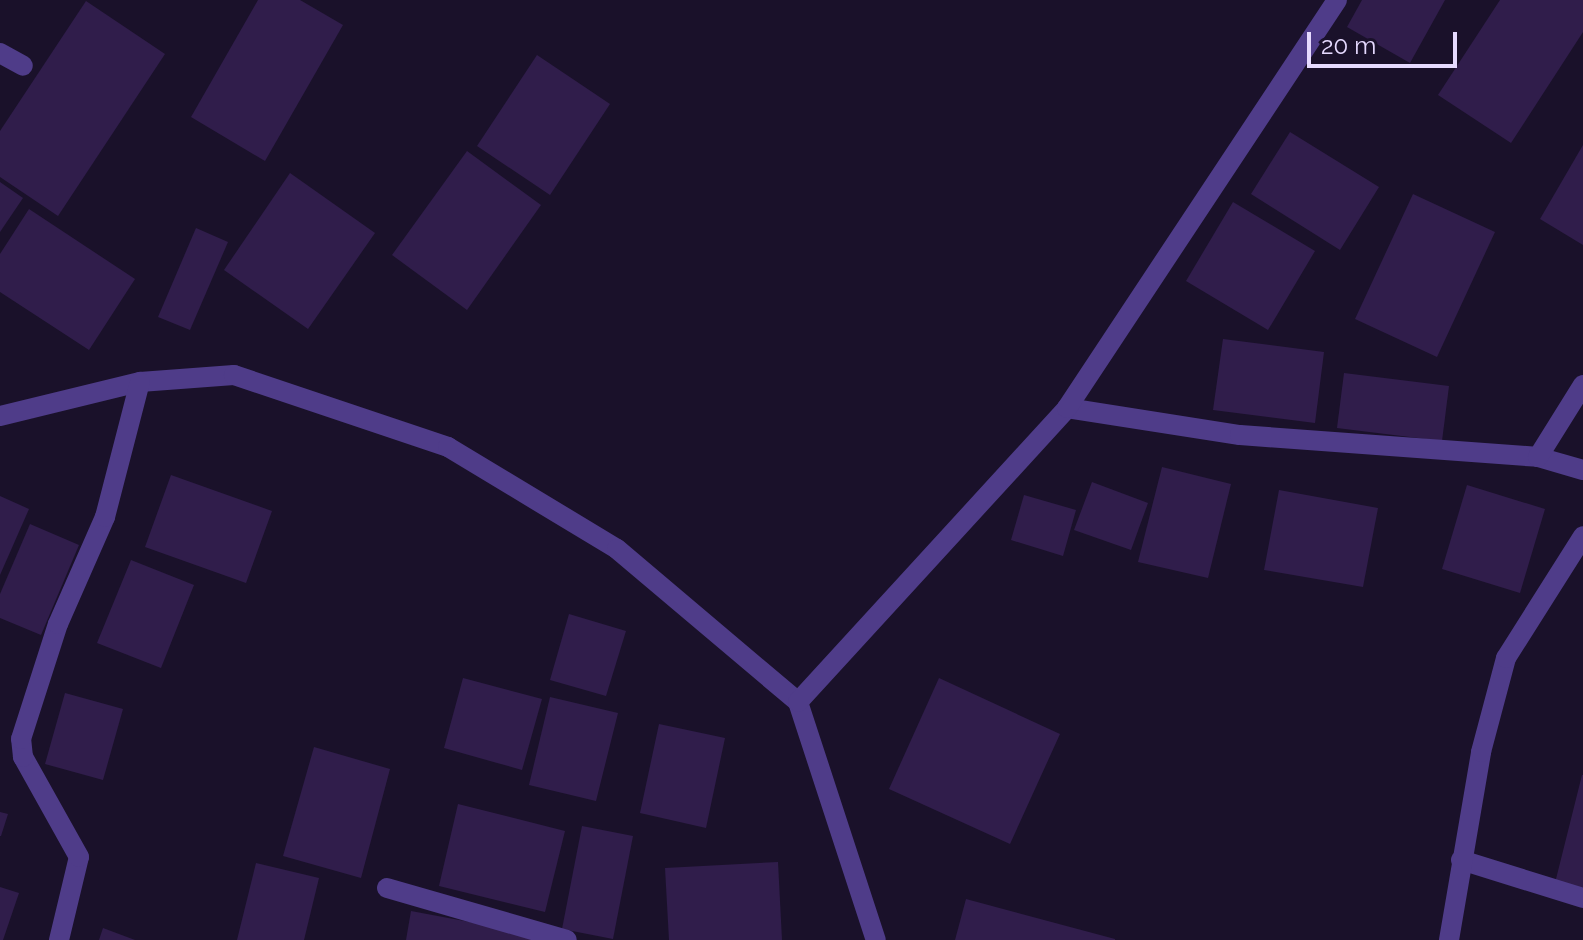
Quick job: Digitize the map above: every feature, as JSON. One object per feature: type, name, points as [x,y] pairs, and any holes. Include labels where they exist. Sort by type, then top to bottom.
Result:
[{"type":"street","points":[[798,702],[1067,408],[1337,0]]},
{"type":"street","points":[[0,53],[23,66]]},
{"type":"street","points":[[0,416],[140,382],[234,375],[448,447],[617,549],[798,702],[876,940]]},
{"type":"street","points":[[59,940],[79,857],[23,757],[21,739],[58,624],[105,517],[140,382]]},
{"type":"street","points":[[1538,457],[1583,385]]},
{"type":"street","points":[[1067,408],[1240,435],[1538,457],[1583,470]]},
{"type":"street","points":[[1449,940],[1461,860],[1506,658],[1583,536]]},
{"type":"street","points":[[1461,860],[1583,898]]},
{"type":"street","points":[[387,888],[567,940]]},
{"type":"building","points":[[258,0],[300,0],[343,25],[265,161],[191,117]]},
{"type":"building","points":[[1362,0],[1445,0],[1410,63],[1347,27]]},
{"type":"building","points":[[1500,0],[1583,0],[1583,32],[1511,143],[1438,95]]},
{"type":"building","points":[[86,1],[165,54],[58,216],[0,177],[0,131]]},
{"type":"building","points":[[537,55],[610,104],[550,195],[477,146]]},
{"type":"building","points":[[1290,132],[1379,187],[1340,250],[1251,194]]},
{"type":"building","points":[[1583,145],[1583,245],[1540,219]]},
{"type":"building","points":[[467,151],[541,205],[467,310],[392,255]]},
{"type":"building","points":[[290,173],[375,233],[308,329],[224,270]]},
{"type":"building","points":[[0,182],[23,198],[0,232]]},
{"type":"building","points":[[1413,194],[1495,232],[1437,357],[1355,319]]},
{"type":"building","points":[[1233,202],[1315,251],[1268,330],[1186,281]]},
{"type":"building","points":[[29,209],[135,279],[89,350],[0,292],[0,254]]},
{"type":"building","points":[[196,228],[228,242],[190,330],[158,317]]},
{"type":"building","points":[[1223,339],[1324,352],[1315,423],[1213,410]]},
{"type":"building","points":[[1344,373],[1449,386],[1442,441],[1337,428]]},
{"type":"building","points":[[1162,467],[1231,484],[1208,578],[1138,562]]},
{"type":"building","points":[[171,475],[272,511],[246,583],[145,547]]},
{"type":"building","points":[[1092,482],[1148,503],[1131,550],[1074,530]]},
{"type":"building","points":[[1467,485],[1545,509],[1520,593],[1442,569]]},
{"type":"building","points":[[1279,490],[1378,508],[1363,587],[1264,570]]},
{"type":"building","points":[[1024,495],[1076,510],[1063,556],[1011,540]]},
{"type":"building","points":[[0,496],[29,509],[0,575]]},
{"type":"building","points":[[30,524],[79,545],[41,635],[0,618],[0,594]]},
{"type":"building","points":[[131,560],[194,585],[161,668],[97,643]]},
{"type":"building","points":[[569,614],[626,631],[606,696],[550,680]]},
{"type":"building","points":[[463,678],[542,699],[522,770],[444,748]]},
{"type":"building","points":[[939,678],[1060,734],[1010,844],[889,789]]},
{"type":"building","points":[[65,693],[123,709],[103,780],[45,764]]},
{"type":"building","points":[[550,697],[618,713],[596,801],[529,785]]},
{"type":"building","points":[[659,724],[725,738],[706,828],[640,813]]},
{"type":"building","points":[[314,747],[390,769],[361,878],[283,856]]},
{"type":"building","points":[[1583,775],[1583,890],[1555,883]]},
{"type":"building","points":[[458,804],[565,831],[545,912],[439,886]]},
{"type":"building","points":[[0,812],[8,814],[1,836],[0,836]]},
{"type":"building","points":[[582,826],[633,836],[613,939],[562,929]]},
{"type":"building","points":[[778,862],[782,940],[669,940],[665,868]]},
{"type":"building","points":[[256,863],[319,878],[304,940],[237,940]]},
{"type":"building","points":[[0,887],[19,893],[3,940],[0,940]]},
{"type":"building","points":[[966,899],[1115,939],[1115,940],[955,940]]},
{"type":"building","points":[[411,911],[545,936],[544,940],[406,940]]},
{"type":"building","points":[[103,928],[135,940],[99,940]]}]
